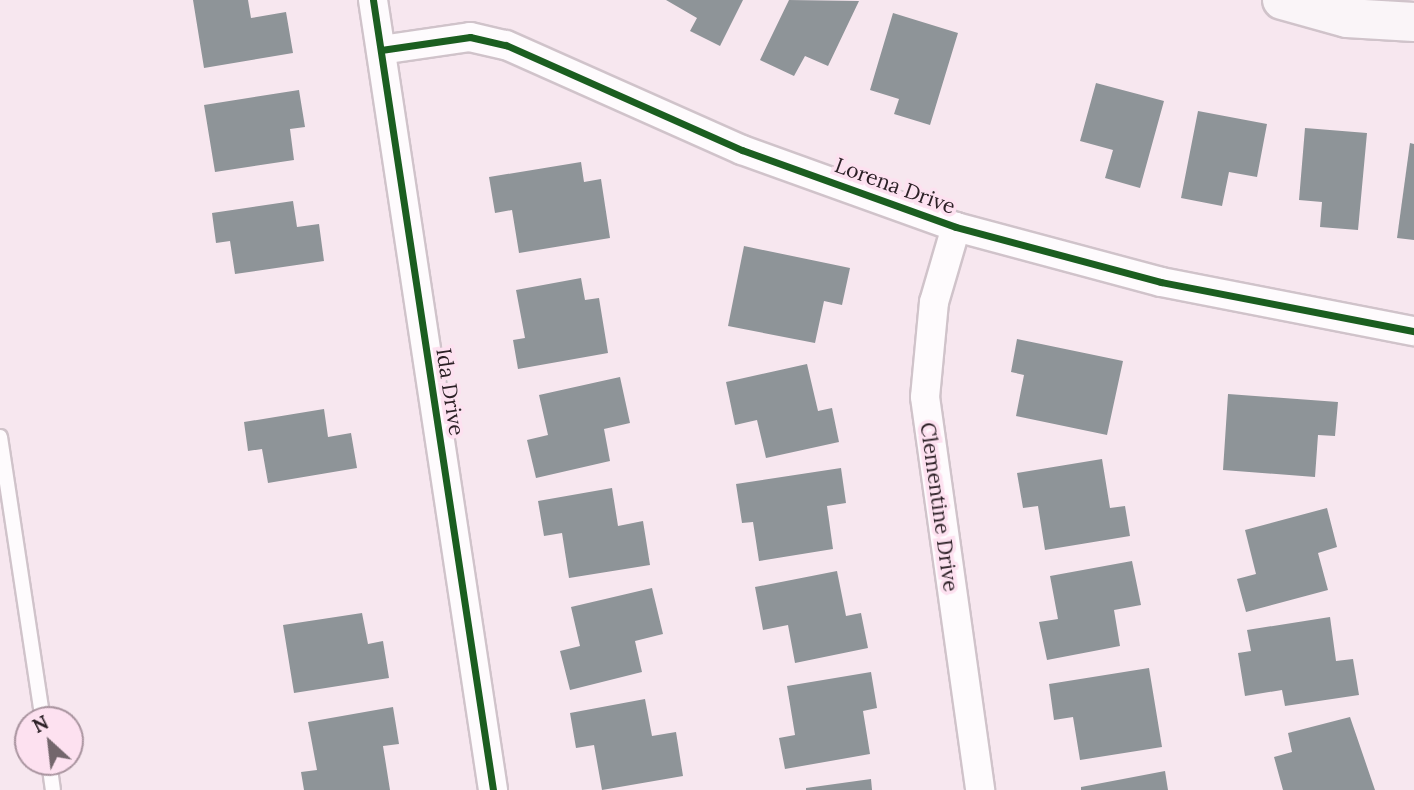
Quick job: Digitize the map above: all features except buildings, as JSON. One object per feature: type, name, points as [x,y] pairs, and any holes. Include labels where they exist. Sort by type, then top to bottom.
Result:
[{"type":"main road","points":[[1282,0],[1347,18],[1414,22]]},
{"type":"street","name":"Ida Drive","points":[[373,0],[493,790]]},
{"type":"street","name":"Lorena Drive","points":[[381,50],[470,37],[506,45],[743,150],[956,227],[1161,282],[1414,331]]},
{"type":"street","name":"Clementine Drive","points":[[956,227],[934,302],[925,397],[980,790]]},
{"type":"lane","points":[[0,437],[41,706]]},
{"type":"cycle path","points":[[373,0],[493,790]]},
{"type":"cycle path","points":[[381,50],[470,37],[506,45],[742,150],[956,227],[1161,282],[1414,331]]}]
